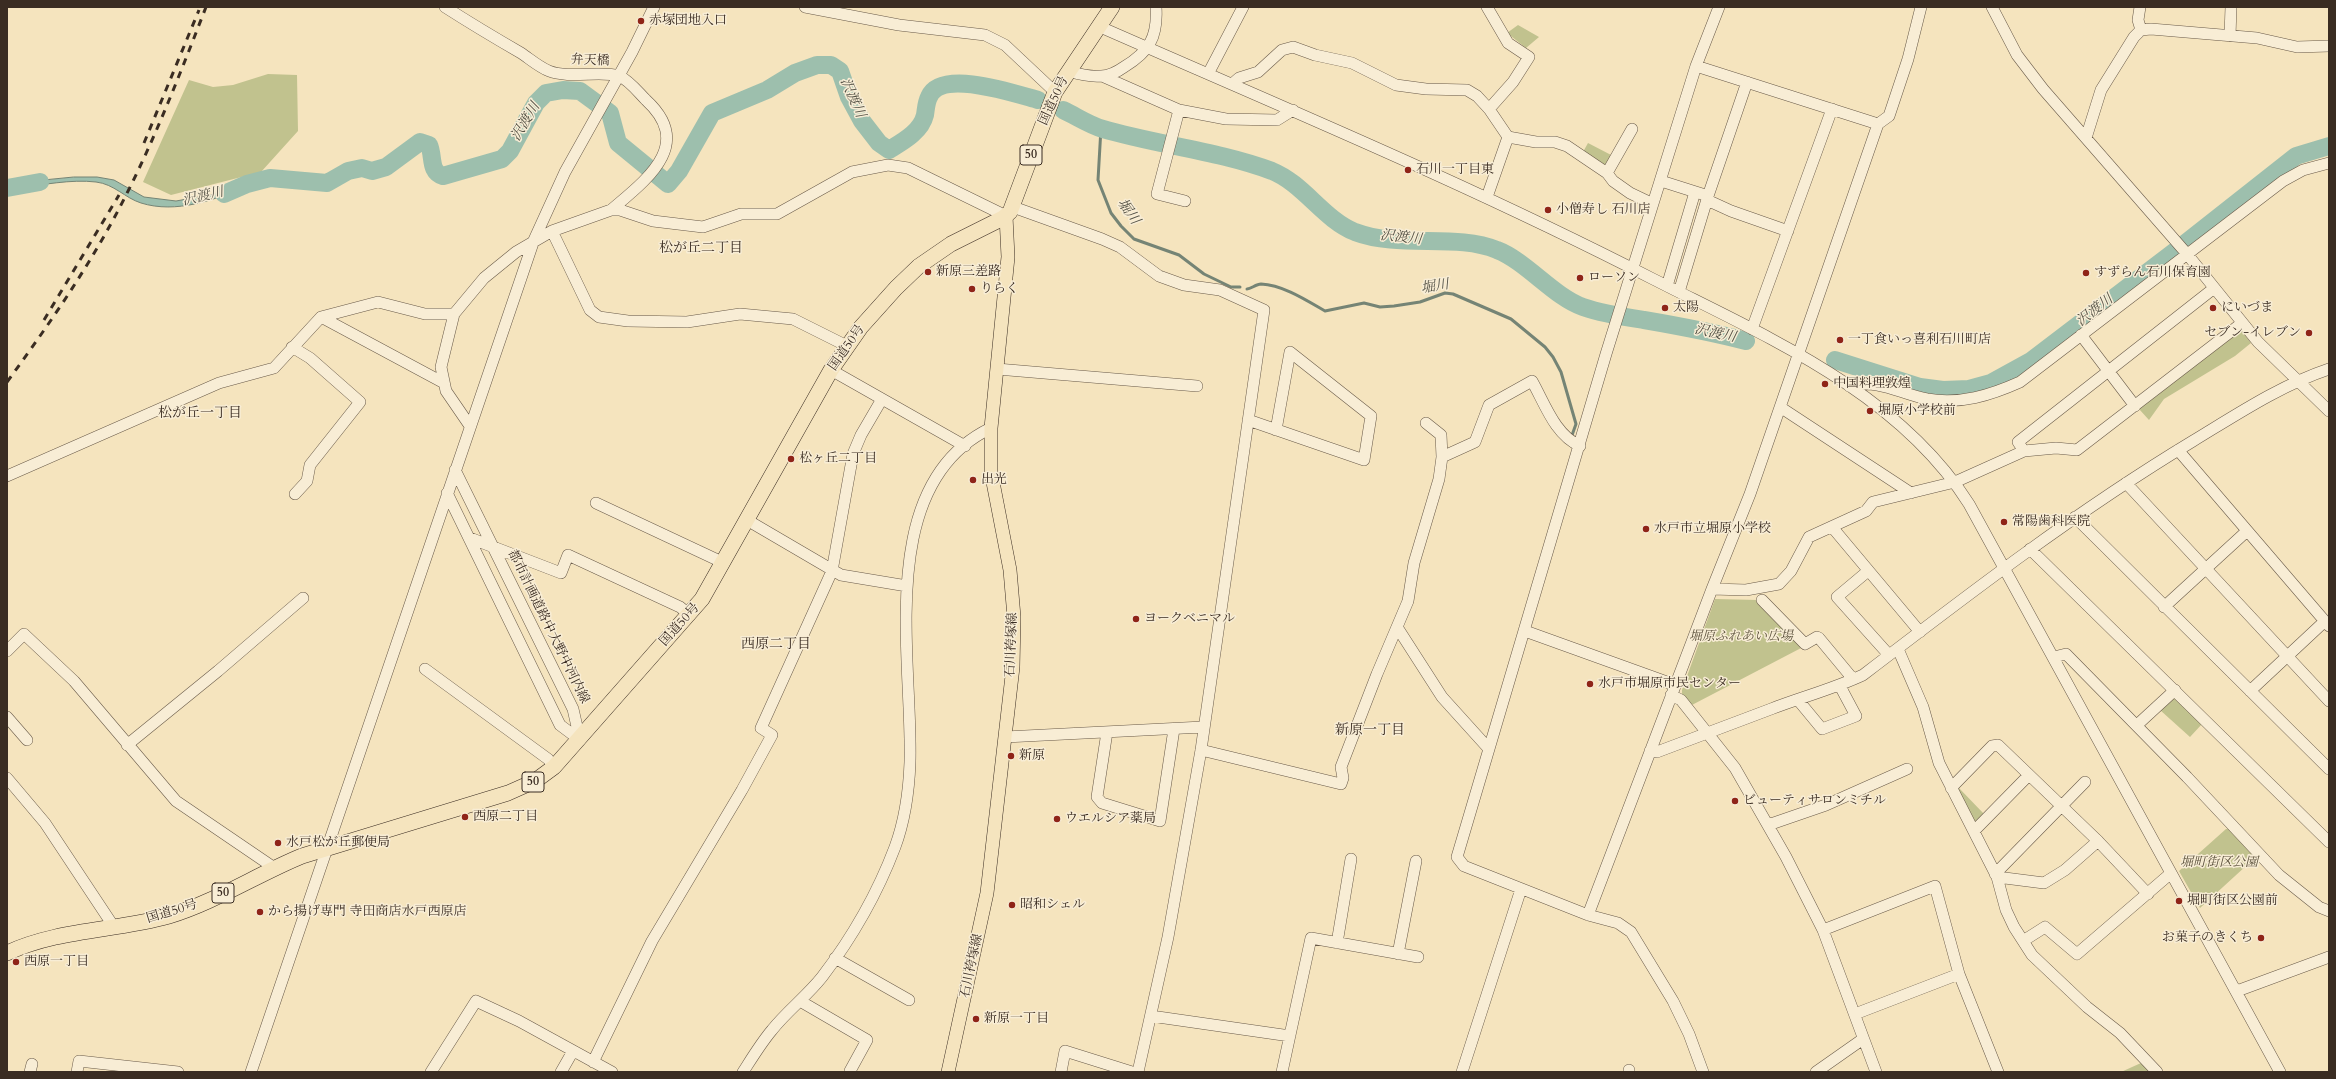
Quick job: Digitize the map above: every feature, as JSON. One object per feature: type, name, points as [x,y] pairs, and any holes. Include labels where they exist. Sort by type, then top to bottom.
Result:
[{"type":"highway","name":"国道50号","points":[[7,952],[31,943],[169,916],[274,868],[329,847],[508,793],[531,783],[554,767],[580,740],[690,615],[724,563],[846,346],[881,304],[919,266],[951,244],[1010,211],[1055,92],[1112,7]]},
{"type":"main road","name":"石川袴塚線","points":[[948,1072],[987,893],[1013,667],[1014,617],[1010,570],[991,472],[991,428],[1008,257],[1010,211]]},
{"type":"street","name":"弁天橋","points":[[446,7],[481,30],[550,71],[570,75],[618,76],[626,81],[653,106],[662,119],[668,142],[665,154],[658,165],[639,186],[611,210]]},
{"type":"street","points":[[251,1072],[329,847],[447,493],[534,240],[547,209],[583,139],[654,7]]},
{"type":"street","points":[[804,7],[852,11],[899,25],[972,32],[996,39],[1025,62],[1055,92]]},
{"type":"street","points":[[1102,76],[1117,72],[1142,55],[1148,48],[1155,34],[1156,7]]},
{"type":"street","points":[[1208,74],[1243,7]]},
{"type":"street","points":[[1487,7],[1508,43],[1529,58],[1510,86],[1489,109]]},
{"type":"street","points":[[1703,1072],[1689,1034],[1673,1001],[1631,932],[1618,923],[1588,915],[1464,866],[1457,858],[1620,309],[1634,269],[1696,66],[1719,7]]},
{"type":"street","points":[[1588,915],[1673,690],[1750,494],[1878,124],[1889,116],[1908,59],[1921,7]]},
{"type":"street","points":[[1992,7],[2006,37],[2027,69],[2185,252],[2213,289],[2258,342],[2300,381],[2329,411]]},
{"type":"street","points":[[2140,7],[2138,20],[2141,30]]},
{"type":"street","points":[[2230,36],[2231,7]]},
{"type":"street","points":[[1098,26],[1293,110],[1487,197],[1634,269],[1798,354],[1849,386],[1918,440],[1955,482],[2054,657],[2170,874],[2237,991],[2280,1072]]},
{"type":"street","points":[[2086,138],[2101,90],[2128,45],[2141,30],[2151,29],[2257,38],[2297,47],[2329,46]]},
{"type":"street","points":[[1232,84],[1239,78],[1258,72],[1282,50],[1294,47],[1315,55],[1352,63],[1396,85],[1426,89],[1467,90],[1478,96],[1489,109],[1508,137],[1536,142],[1555,142],[1567,146],[1607,173],[1613,181],[1630,193],[1653,204]]},
{"type":"street","points":[[1696,66],[1878,124]]},
{"type":"street","points":[[1068,71],[1102,76],[1179,110],[1226,120],[1277,120],[1293,110]]},
{"type":"street","points":[[1679,292],[1708,198],[1747,82]]},
{"type":"street","points":[[1752,330],[1832,109]]},
{"type":"street","points":[[1179,110],[1157,194],[1185,201]]},
{"type":"street","points":[[1607,173],[1632,129]]},
{"type":"street","points":[[1487,197],[1508,137]]},
{"type":"street","points":[[1849,386],[1871,383],[1928,399],[1964,400],[1980,397],[2020,382],[2185,252],[2283,181],[2303,170],[2329,163]]},
{"type":"street","points":[[470,426],[444,383],[441,368],[454,314],[484,278],[534,240],[552,231],[611,210],[620,210],[653,221],[703,227],[741,214],[777,214],[852,172],[888,165],[908,168],[1010,211],[1102,239],[1120,247],[1160,276],[1184,285],[1220,290],[1264,310],[1203,727],[1201,750],[1168,937],[1138,1072]]},
{"type":"street","points":[[1661,181],[1695,192],[1731,211],[1788,231]]},
{"type":"street","points":[[1667,286],[1695,192]]},
{"type":"street","points":[[552,231],[590,310],[599,317],[628,321],[687,322],[740,314],[793,319],[846,346]]},
{"type":"street","points":[[2024,451],[2018,442],[2213,289]]},
{"type":"street","points":[[7,476],[219,384],[274,368],[321,317],[378,302],[425,314],[454,314]]},
{"type":"street","points":[[321,317],[444,383]]},
{"type":"street","points":[[1712,589],[1746,590],[1779,584],[1792,571],[1809,537],[1866,511],[1873,502],[1955,482],[2024,451],[2056,448],[2077,450],[2242,323]]},
{"type":"street","points":[[2081,335],[2135,406]]},
{"type":"street","points":[[292,347],[310,358],[360,402],[310,464],[307,481],[295,494]]},
{"type":"street","points":[[1248,420],[1276,430],[1364,460],[1371,416],[1290,352],[1276,430]]},
{"type":"street","points":[[997,369],[1198,386]]},
{"type":"street","points":[[1650,752],[1657,752],[1840,686],[1853,679],[1894,652],[2030,549],[2126,483],[2239,414],[2300,381],[2329,369]]},
{"type":"street","points":[[832,370],[965,446]]},
{"type":"street","points":[[1442,456],[1476,442],[1489,405],[1532,382],[1558,430],[1569,442],[1580,446]]},
{"type":"street","points":[[594,1062],[652,941],[742,790],[772,735],[762,728],[832,571],[853,454],[861,434],[882,399]]},
{"type":"street","points":[[1780,406],[1911,493]]},
{"type":"street","points":[[1201,750],[1340,784],[1343,778],[1341,767],[1408,600],[1414,564],[1439,479],[1442,456],[1441,434],[1426,423]]},
{"type":"street","points":[[743,1072],[772,1029],[822,977],[835,958],[882,876],[895,846],[904,813],[910,760],[907,586],[913,538],[922,502],[949,461],[974,438],[991,428]]},
{"type":"street","points":[[2178,450],[2327,624],[2287,657],[2250,691]]},
{"type":"street","name":"都市計画道路中大野中河内線","points":[[455,470],[573,709],[580,740]]},
{"type":"street","points":[[2126,483],[2329,701]]},
{"type":"street","points":[[447,493],[560,725],[580,740]]},
{"type":"street","points":[[596,502],[724,563]]},
{"type":"street","points":[[2075,517],[2164,607],[2329,769]]},
{"type":"street","points":[[747,520],[841,575],[907,586]]},
{"type":"street","points":[[1832,527],[1920,632]]},
{"type":"street","points":[[2164,607],[2246,531]]},
{"type":"street","points":[[470,538],[561,572],[568,555],[680,607],[690,615]]},
{"type":"street","points":[[2030,549],[2329,842]]},
{"type":"street","points":[[1868,571],[1837,597],[1894,652],[1923,707],[1939,763],[1996,876],[2006,910],[2022,941],[2032,955],[2087,1007],[2120,1033],[2157,1072]]},
{"type":"street","points":[[127,745],[303,598]]},
{"type":"street","points":[[1762,600],[1805,644],[1816,637],[1819,638],[1853,679]]},
{"type":"street","points":[[1397,627],[1442,697],[1489,748]]},
{"type":"street","points":[[1525,631],[1673,690],[1681,700],[1735,768],[1768,825],[1823,930],[1863,1039],[1867,1044],[1876,1072]]},
{"type":"street","points":[[7,651],[24,634],[74,681],[176,801],[274,868]]},
{"type":"street","points":[[2054,657],[2066,654],[2137,725],[2280,875],[2319,907],[2329,910]]},
{"type":"street","points":[[425,669],[546,757],[554,767]]},
{"type":"street","points":[[1798,700],[1822,729],[1856,716],[1840,686]]},
{"type":"street","points":[[2137,725],[2175,690]]},
{"type":"street","points":[[7,717],[27,740]]},
{"type":"street","points":[[1005,737],[1203,727]]},
{"type":"street","points":[[1108,732],[1098,796],[1102,803],[1160,821],[1174,729]]},
{"type":"street","points":[[1951,788],[1992,746],[1998,745],[2062,805],[2148,894]]},
{"type":"street","points":[[1768,825],[1826,805],[1907,769]]},
{"type":"street","points":[[1974,831],[2029,775]]},
{"type":"street","points":[[7,778],[45,823],[114,927]]},
{"type":"street","points":[[1996,876],[2085,782]]},
{"type":"street","points":[[1996,876],[2044,883],[2065,870],[2098,841]]},
{"type":"street","points":[[1337,943],[1351,859]]},
{"type":"street","points":[[1398,954],[1416,861]]},
{"type":"street","points":[[2022,941],[2045,927],[2077,954],[2170,874]]},
{"type":"street","points":[[1823,930],[1935,886],[1959,974],[1998,1072]]},
{"type":"street","points":[[1462,1072],[1521,889]]},
{"type":"street","points":[[1282,1072],[1311,938],[1418,957]]},
{"type":"street","points":[[2237,991],[2329,957]]},
{"type":"street","points":[[835,958],[909,1000]]},
{"type":"street","points":[[1855,1014],[1959,974]]},
{"type":"street","points":[[800,1000],[867,1040],[850,1071]]},
{"type":"street","points":[[431,1072],[476,1001],[514,1018],[612,1072]]},
{"type":"street","points":[[1151,1016],[1290,1036]]},
{"type":"street","points":[[1816,1072],[1863,1039]]},
{"type":"street","points":[[561,1072],[573,1050]]},
{"type":"street","points":[[1061,1072],[1065,1051],[1132,1072]]},
{"type":"street","points":[[77,1072],[79,1061],[178,1072]]},
{"type":"green space","points":[[1518,25],[1539,37],[1526,48],[1507,33]]},
{"type":"green space","points":[[268,74],[297,75],[298,131],[261,172],[171,195],[143,182],[189,80],[213,87],[233,85]]},
{"type":"green space","points":[[1588,143],[1613,156],[1607,167],[1583,152]]},
{"type":"green space","points":[[2241,330],[2251,343],[2235,356],[2164,399],[2149,420],[2139,409]]},
{"type":"green space","name":"堀原ふれあい広場","points":[[1715,599],[1758,600],[1803,647],[1690,706],[1682,695],[1682,690]]},
{"type":"green space","points":[[2172,698],[2176,699],[2202,724],[2190,737],[2160,710]]},
{"type":"green space","points":[[1958,787],[1984,814],[1975,823],[1957,792]]},
{"type":"green space","name":"堀町街区公園","points":[[2226,829],[2232,829],[2258,855],[2200,908],[2179,871]]},
{"type":"green space","points":[[2141,1063],[2150,1072],[2121,1072]]},
{"type":"water","points":[[74,177],[97,177],[114,180],[144,197],[176,201],[220,193],[246,182],[247,186],[222,196],[195,204],[168,207],[154,206],[135,201],[108,185],[96,182],[67,182],[17,188],[17,183]]},
{"type":"waterway","name":"沢渡川","points":[[224,194],[247,184],[270,178],[327,183],[348,171],[362,168],[372,171],[386,167],[420,142],[429,145],[434,167],[436,171],[443,176],[502,159],[510,151],[536,103],[546,93],[563,90],[580,91],[610,113],[618,143],[668,184],[679,171],[712,113],[767,90],[795,73],[817,65],[831,65],[840,71],[849,97],[862,121],[879,143],[889,150],[905,140],[920,127],[925,115],[929,97],[936,89],[948,84],[980,85],[1038,100]]},
{"type":"waterway","name":"沢渡川","points":[[1063,110],[1103,129],[1145,140],[1231,158],[1272,171],[1294,184],[1333,219],[1355,232],[1390,240],[1446,241],[1481,245],[1508,255],[1561,295],[1583,307],[1606,313],[1695,329],[1746,341]]},
{"type":"waterway","name":"堀川","points":[[1101,128],[1098,180],[1111,213],[1121,226],[1134,239],[1179,255],[1204,274],[1231,287],[1240,287]]},
{"type":"waterway","name":"沢渡川","points":[[1835,360],[1920,387],[1943,390],[1969,389],[1991,383],[2031,361],[2182,246],[2296,156],[2329,146]]},
{"type":"waterway","name":"沢渡川","points":[[7,188],[40,182]]},
{"type":"waterway","name":"堀川","points":[[1247,289],[1261,284],[1278,287],[1325,311],[1364,303],[1380,307],[1394,306],[1420,302],[1445,293],[1453,294],[1511,319],[1545,347],[1553,357],[1561,372],[1576,424],[1571,438]]},
{"type":"railway","points":[[7,382],[63,303],[113,220],[151,142],[206,7]]},
{"type":"railway","points":[[144,143],[199,10]]},
{"type":"railway","points":[[44,320],[119,195]]},
{"type":"place","name":"赤塚団地入口","points":[[641,21]]},
{"type":"place","name":"石川一丁目東","points":[[1408,170]]},
{"type":"place","name":"小僧寿し 石川店","points":[[1548,210]]},
{"type":"place","name":"新原三差路","points":[[928,272]]},
{"type":"place","name":"すずらん石川保育園","points":[[2086,273]]},
{"type":"place","name":"ローソン","points":[[1580,278]]},
{"type":"place","name":"りらく","points":[[972,289]]},
{"type":"place","name":"太陽","points":[[1665,308]]},
{"type":"place","name":"にいづま","points":[[2213,308]]},
{"type":"place","name":"セブン-イレブン","points":[[2309,333]]},
{"type":"place","name":"一丁食いっ喜利石川町店","points":[[1840,340]]},
{"type":"place","name":"中国料理敦煌","points":[[1825,384]]},
{"type":"place","name":"堀原小学校前","points":[[1870,411]]},
{"type":"place","name":"松ヶ丘二丁目","points":[[791,459]]},
{"type":"place","name":"出光","points":[[973,480]]},
{"type":"place","name":"常陽歯科医院","points":[[2004,522]]},
{"type":"place","name":"水戸市立堀原小学校","points":[[1646,529]]},
{"type":"place","name":"ヨークベニマル","points":[[1136,619]]},
{"type":"place","name":"水戸市堀原市民センター","points":[[1590,684]]},
{"type":"place","name":"新原","points":[[1011,756]]},
{"type":"place","name":"ビューティサロンミチル","points":[[1735,801]]},
{"type":"place","name":"西原二丁目","points":[[465,817]]},
{"type":"place","name":"ウエルシア薬局","points":[[1057,819]]},
{"type":"place","name":"水戸松が丘郵便局","points":[[278,843]]},
{"type":"place","name":"堀町街区公園前","points":[[2179,901]]},
{"type":"place","name":"昭和シェル","points":[[1012,905]]},
{"type":"place","name":"から揚げ専門 寺田商店水戸西原店","points":[[260,912]]},
{"type":"place","name":"お菓子のきくち","points":[[2261,938]]},
{"type":"place","name":"西原一丁目","points":[[16,962]]},
{"type":"place","name":"新原一丁目","points":[[976,1019]]},
{"type":"district","name":"松が丘二丁目","points":[[701,249]]},
{"type":"district","name":"松が丘一丁目","points":[[200,414]]},
{"type":"district","name":"西原二丁目","points":[[776,645]]},
{"type":"district","name":"新原一丁目","points":[[1370,731]]}]
